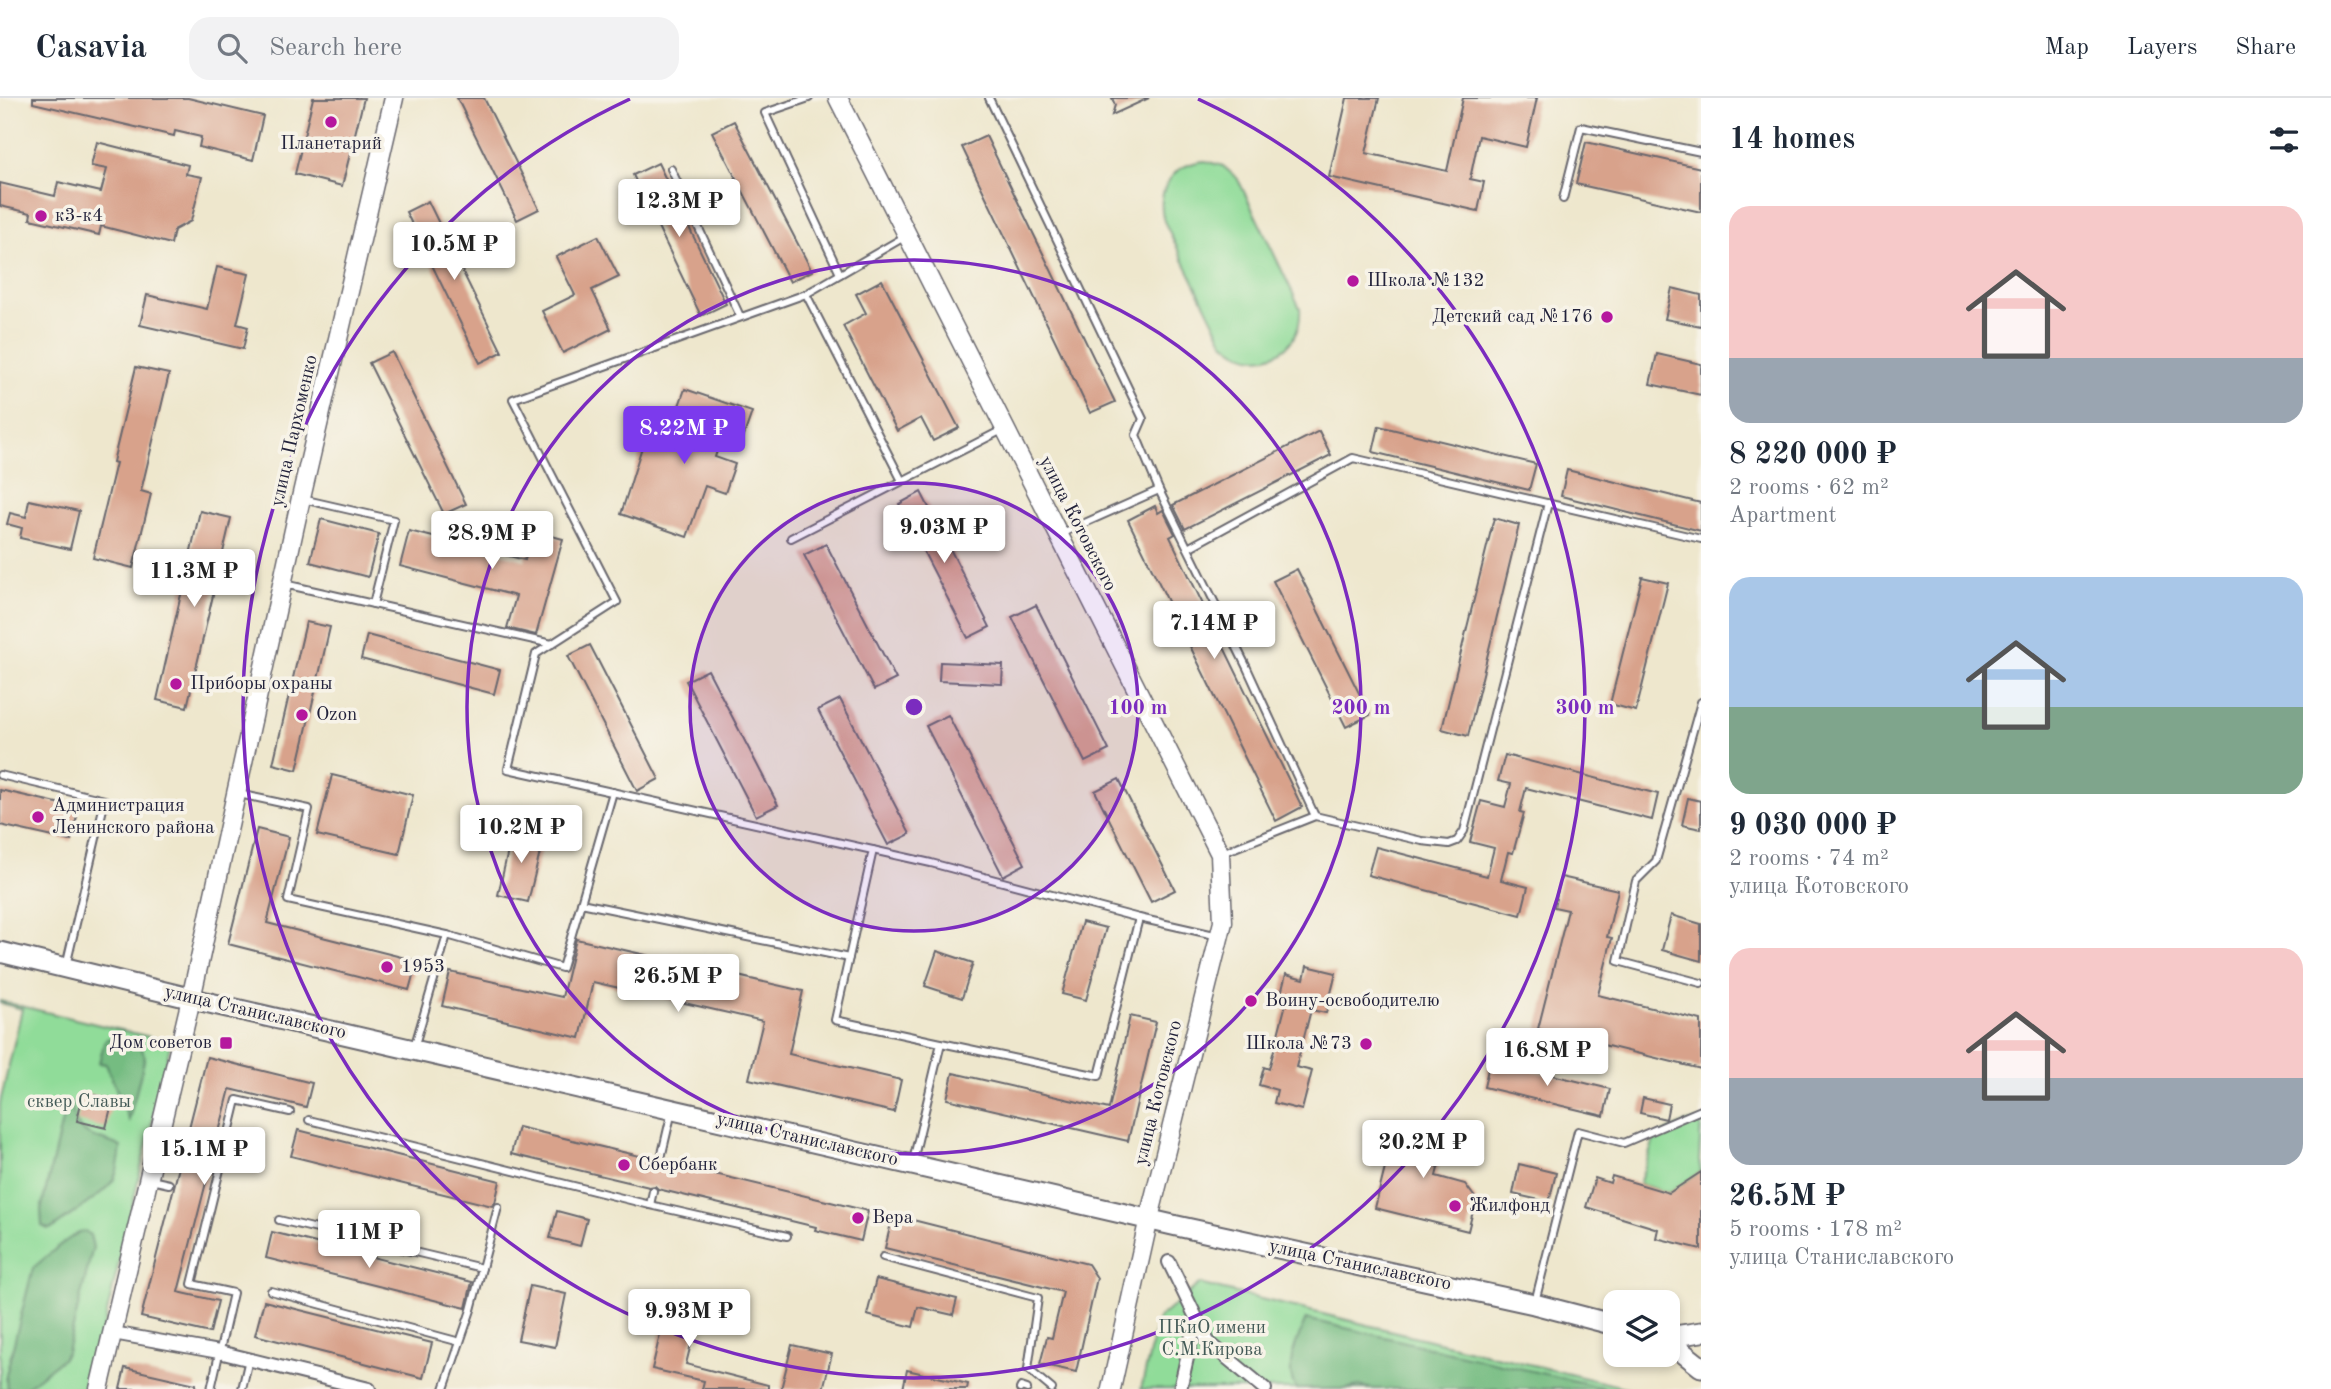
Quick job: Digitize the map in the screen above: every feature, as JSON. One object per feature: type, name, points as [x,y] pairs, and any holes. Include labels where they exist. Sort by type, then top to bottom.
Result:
[{"type":"main road","name":"улица Станиславского","points":[[0,952],[191,999],[1603,1322]]},
{"type":"main road","points":[[1680,1336],[1701,1332]]},
{"type":"main road","points":[[1680,1349],[1701,1367]]},
{"type":"street","name":"улица Пархоменко","points":[[99,1389],[191,999],[301,498],[394,98]]},
{"type":"street","name":"улица Котовского","points":[[841,99],[1220,854],[1223,922],[1220,937],[1149,1217],[1111,1389]]},
{"type":"street","points":[[1169,1262],[1208,1342],[1258,1387]]},
{"type":"street","points":[[1180,1389],[1196,1318]]},
{"type":"street","points":[[113,1333],[219,1352],[369,1389]]},
{"type":"lane","points":[[809,98],[765,113],[840,274]]},
{"type":"lane","points":[[989,98],[1143,419],[1136,435],[1159,490],[1247,668],[1315,816]]},
{"type":"lane","points":[[1563,199],[1581,127],[1701,152]]},
{"type":"lane","points":[[671,169],[740,316]]},
{"type":"lane","points":[[907,235],[806,294],[513,399],[617,603],[536,654],[508,769],[931,863],[1220,937]]},
{"type":"lane","points":[[806,294],[902,481]]},
{"type":"lane","points":[[791,538],[1005,429]]},
{"type":"lane","points":[[1188,548],[1353,458],[1701,539]]},
{"type":"lane","points":[[1059,535],[1159,490]]},
{"type":"lane","points":[[301,498],[394,520],[373,604]]},
{"type":"lane","points":[[1220,854],[1315,816],[1422,841],[1449,844],[1457,841],[1464,831],[1488,744],[1548,503]]},
{"type":"lane","points":[[282,583],[552,644]]},
{"type":"lane","points":[[1701,702],[1656,861],[1636,881],[1618,961],[1701,983]]},
{"type":"lane","points":[[0,775],[104,800],[66,968]]},
{"type":"lane","points":[[236,793],[309,809],[288,900],[447,934],[562,968],[614,792]]},
{"type":"lane","points":[[873,850],[835,1020],[1099,1076],[1139,918]]},
{"type":"lane","points":[[581,903],[849,958]]},
{"type":"lane","points":[[413,1049],[447,934]]},
{"type":"lane","points":[[912,1164],[941,1043]]},
{"type":"lane","points":[[211,1389],[233,1293],[192,1284],[237,1100],[290,1112]]},
{"type":"lane","points":[[661,1158],[673,1109]]},
{"type":"lane","points":[[1534,1304],[1578,1131],[1624,1143],[1701,1110]]},
{"type":"lane","points":[[309,1120],[650,1205],[788,1236]]},
{"type":"lane","points":[[149,1179],[169,1184]]},
{"type":"lane","points":[[650,1205],[653,1191]]},
{"type":"lane","points":[[444,1389],[498,1207]]},
{"type":"lane","points":[[279,1220],[482,1268]]},
{"type":"lane","points":[[883,1257],[1038,1298],[1028,1368],[1052,1389]]},
{"type":"lane","points":[[271,1291],[460,1342]]},
{"type":"lane","points":[[242,1389],[249,1359]]},
{"type":"lane","points":[[1020,1389],[1027,1389]]},
{"type":"green space","points":[[1205,161],[1223,166],[1238,179],[1300,308],[1299,324],[1294,337],[1285,348],[1275,354],[1262,358],[1249,357],[1223,341],[1164,221],[1162,199],[1169,180],[1184,167]]},
{"type":"green space","name":"сквер Славы","points":[[0,1001],[171,1042],[89,1389],[0,1389],[0,1103],[22,1009]]},
{"type":"green space","points":[[115,1038],[140,1044],[145,1057],[129,1120],[106,1064],[99,1063],[104,1043],[107,1039]]},
{"type":"green space","points":[[72,1103],[74,1118],[79,1127],[95,1138],[121,1147],[119,1163],[110,1185],[86,1205],[48,1229],[42,1226],[41,1210],[65,1108]]},
{"type":"green space","points":[[1701,1121],[1701,1172],[1669,1193],[1639,1184],[1655,1137],[1687,1122]]},
{"type":"green space","points":[[85,1231],[90,1235],[93,1247],[67,1352],[24,1389],[7,1389],[6,1375],[33,1268],[60,1245]]},
{"type":"green space","name":"ПКиО имени С.М.Кирова","points":[[1199,1284],[1631,1389],[1141,1389],[1158,1319]]},
{"type":"green space","points":[[1306,1319],[1610,1389],[1373,1389],[1359,1386],[1346,1389],[1296,1389],[1292,1380],[1291,1363]]},
{"type":"building","points":[[33,98],[188,98],[263,116],[253,160],[199,147],[201,137],[175,131],[174,136],[33,103]]},
{"type":"building","points":[[313,98],[364,98],[342,186],[295,174]]},
{"type":"building","points":[[457,98],[484,98],[539,209],[517,220]]},
{"type":"building","points":[[1112,98],[1149,98],[1112,115],[1115,105]]},
{"type":"building","points":[[1347,98],[1379,98],[1366,153],[1447,171],[1463,98],[1537,98],[1526,147],[1479,136],[1470,179],[1484,182],[1478,211],[1329,177]]},
{"type":"building","points":[[734,121],[812,271],[790,282],[712,132]]},
{"type":"building","points":[[986,136],[1115,402],[1090,413],[962,147]]},
{"type":"building","points":[[97,142],[188,165],[186,174],[202,177],[191,221],[174,230],[171,244],[101,226],[99,235],[30,219],[31,213],[0,206],[0,183],[55,196],[58,182],[101,192],[107,169],[91,166]]},
{"type":"building","points":[[1586,142],[1701,168],[1701,212],[1576,184]]},
{"type":"building","points":[[658,163],[726,304],[701,316],[633,175]]},
{"type":"building","points":[[428,201],[502,352],[480,363],[406,212]]},
{"type":"building","points":[[598,236],[619,277],[592,290],[611,329],[563,353],[542,311],[575,295],[556,257]]},
{"type":"building","points":[[217,267],[249,274],[237,324],[248,327],[243,349],[140,325],[147,295],[207,309]]},
{"type":"building","points":[[882,280],[959,428],[933,441],[921,418],[897,431],[843,326],[866,313],[856,294]]},
{"type":"building","points":[[1672,288],[1701,295],[1701,326],[1665,319]]},
{"type":"building","points":[[392,352],[466,504],[444,514],[369,363]]},
{"type":"building","points":[[1657,354],[1701,364],[1701,395],[1650,384]]},
{"type":"building","points":[[136,367],[169,374],[141,491],[151,494],[133,568],[93,558]]},
{"type":"building","points":[[685,389],[752,412],[742,441],[723,434],[715,457],[735,464],[725,493],[705,486],[687,537],[621,514],[647,431],[700,450],[708,428],[675,417]]},
{"type":"building","points":[[1379,426],[1536,464],[1529,490],[1373,452]]},
{"type":"building","points":[[1319,431],[1331,455],[1185,529],[1173,505]]},
{"type":"building","points":[[1567,470],[1701,503],[1701,531],[1561,496]]},
{"type":"building","points":[[921,492],[990,627],[968,638],[899,504]]},
{"type":"building","points":[[29,500],[79,511],[70,549],[20,538],[22,528],[7,524],[10,513],[26,517]]},
{"type":"building","points":[[1155,506],[1158,513],[1163,510],[1175,534],[1170,537],[1302,807],[1276,821],[1128,520]]},
{"type":"building","points":[[200,511],[231,518],[187,707],[157,700]]},
{"type":"building","points":[[1494,518],[1519,525],[1468,736],[1442,729]]},
{"type":"building","points":[[321,519],[379,534],[368,577],[310,562]]},
{"type":"building","points":[[409,531],[525,560],[533,531],[563,539],[536,635],[507,628],[516,596],[400,566]]},
{"type":"building","points":[[826,544],[896,679],[874,690],[804,555]]},
{"type":"building","points":[[1297,569],[1370,715],[1346,727],[1273,581]]},
{"type":"building","points":[[1642,577],[1668,583],[1636,711],[1610,704]]},
{"type":"building","points":[[1036,605],[1109,750],[1085,762],[1012,617]]},
{"type":"building","points":[[306,622],[330,627],[297,770],[273,764]]},
{"type":"building","points":[[367,635],[500,670],[494,694],[361,659]]},
{"type":"building","points":[[590,645],[659,779],[637,791],[568,656]]},
{"type":"building","points":[[940,662],[1003,665],[1002,684],[939,681]]},
{"type":"building","points":[[708,670],[778,805],[756,816],[686,681]]},
{"type":"building","points":[[840,699],[910,834],[888,845],[818,710]]},
{"type":"building","points":[[948,715],[1025,864],[1003,876],[926,726]]},
{"type":"building","points":[[1505,755],[1658,794],[1652,820],[1526,788],[1520,812],[1524,813],[1513,853],[1508,852],[1501,880],[1528,887],[1521,915],[1368,875],[1376,847],[1487,876],[1494,848],[1470,842],[1481,801],[1505,807],[1511,784],[1498,781]]},
{"type":"building","points":[[332,775],[413,795],[399,854],[317,835]]},
{"type":"building","points":[[1119,779],[1175,890],[1151,902],[1095,791]]},
{"type":"building","name":"Администрация Ленинского района","points":[[0,790],[79,808],[71,841],[0,825]]},
{"type":"building","points":[[1688,798],[1701,801],[1701,829],[1682,825]]},
{"type":"building","points":[[257,829],[289,837],[267,923],[417,961],[409,990],[228,944]]},
{"type":"building","points":[[513,829],[544,836],[528,902],[498,895]]},
{"type":"building","points":[[1561,877],[1618,890],[1607,937],[1612,938],[1598,995],[1701,1020],[1701,1069],[1538,1029],[1568,910],[1554,907]]},
{"type":"building","points":[[1671,915],[1701,924],[1701,961],[1662,950]]},
{"type":"building","points":[[1082,922],[1106,928],[1086,1000],[1062,994]]},
{"type":"building","points":[[576,939],[803,991],[789,1054],[901,1080],[894,1112],[749,1079],[763,1021],[593,982],[580,1038],[442,1006],[450,972],[562,997]]},
{"type":"building","points":[[937,951],[973,963],[962,998],[925,986]]},
{"type":"building","name":"Школа №73","points":[[1307,966],[1336,973],[1326,1013],[1311,1010],[1296,1067],[1312,1071],[1302,1110],[1274,1103],[1277,1090],[1259,1085],[1264,1067],[1269,1069],[1288,996],[1281,994],[1286,974],[1304,979]]},
{"type":"building","points":[[1130,1016],[1156,1022],[1128,1141],[947,1099],[953,1073],[1109,1109]]},
{"type":"building","points":[[207,1057],[312,1083],[306,1107],[230,1089],[178,1292],[218,1301],[210,1333],[141,1317]]},
{"type":"building","points":[[1490,1060],[1610,1089],[1604,1116],[1484,1087]]},
{"type":"building","points":[[83,1093],[113,1099],[106,1128],[77,1121]]},
{"type":"building","points":[[1643,1098],[1669,1104],[1666,1119],[1640,1113]]},
{"type":"building","points":[[1406,1121],[1432,1126],[1440,1133],[1444,1145],[1436,1176],[1465,1184],[1476,1199],[1468,1231],[1375,1208],[1395,1128]]},
{"type":"building","points":[[518,1127],[656,1160],[659,1163],[665,1162],[868,1211],[861,1241],[815,1230],[816,1227],[658,1189],[655,1186],[649,1187],[511,1154]]},
{"type":"building","points":[[298,1130],[500,1181],[495,1203],[492,1206],[291,1156]]},
{"type":"building","points":[[1519,1164],[1556,1173],[1549,1202],[1513,1194]]},
{"type":"building","points":[[1701,1172],[1701,1249],[1656,1238],[1658,1229],[1586,1207],[1595,1178],[1610,1183],[1612,1176],[1669,1193]]},
{"type":"building","points":[[557,1211],[587,1219],[580,1246],[550,1238]]},
{"type":"building","points":[[893,1215],[1088,1264],[1097,1278],[1076,1372],[1040,1364],[1047,1337],[1052,1338],[1063,1292],[885,1248]]},
{"type":"building","points":[[272,1232],[472,1282],[466,1308],[266,1258]]},
{"type":"building","points":[[876,1279],[957,1299],[953,1315],[918,1307],[913,1327],[867,1315]]},
{"type":"building","points":[[530,1286],[566,1294],[555,1347],[518,1340]]},
{"type":"building","points":[[669,1296],[701,1304],[686,1364],[768,1385],[768,1389],[702,1389],[704,1381],[652,1369]]},
{"type":"building","points":[[264,1301],[432,1343],[423,1378],[255,1335]]},
{"type":"building","points":[[792,1345],[832,1354],[823,1389],[781,1389]]},
{"type":"building","points":[[125,1368],[196,1384],[196,1389],[120,1389]]},
{"type":"building","points":[[907,1370],[968,1384],[967,1389],[903,1389]]},
{"type":"place","name":"Планетарий","points":[[331,122]]},
{"type":"place","name":"к3-к4","points":[[41,216]]},
{"type":"place","name":"Школа №132","points":[[1353,281]]},
{"type":"place","name":"Детский сад №176","points":[[1607,317]]},
{"type":"place","name":"Приборы охраны","points":[[176,684]]},
{"type":"place","name":"Ozon","points":[[302,715]]},
{"type":"place","name":"Администрация Ленинского района","points":[[38,817]]},
{"type":"place","name":"1953","points":[[387,967]]},
{"type":"place","name":"Воину-освободителю","points":[[1251,1001]]},
{"type":"place","name":"Дом советов","points":[[226,1043]]},
{"type":"place","name":"Школа №73","points":[[1366,1044]]},
{"type":"place","name":"Сбербанк","points":[[624,1165]]},
{"type":"place","name":"Жилфонд","points":[[1455,1206]]},
{"type":"place","name":"Вера","points":[[858,1218]]}]
